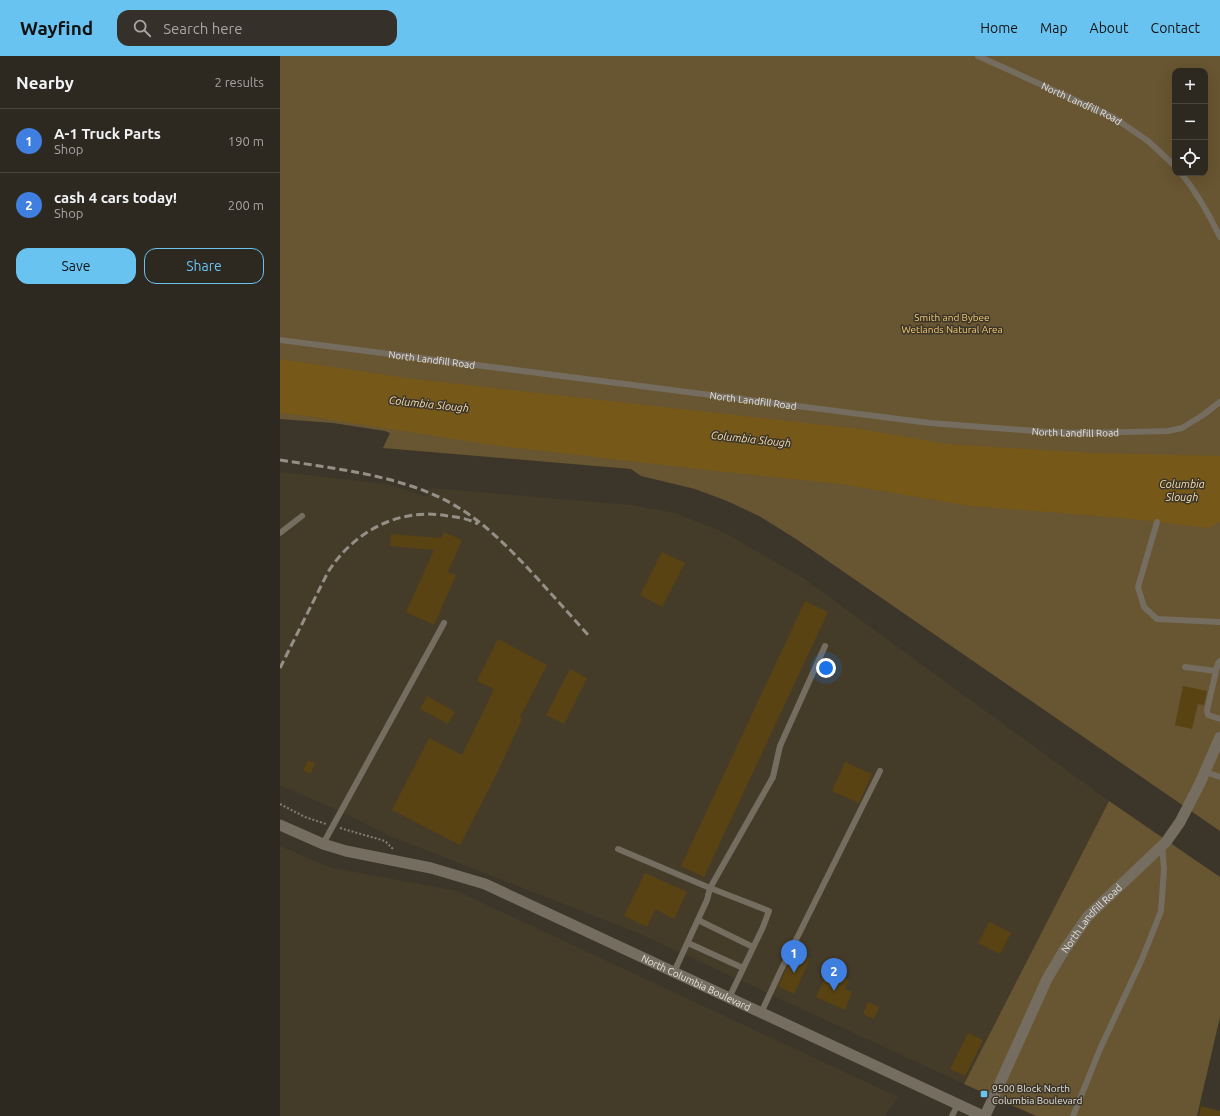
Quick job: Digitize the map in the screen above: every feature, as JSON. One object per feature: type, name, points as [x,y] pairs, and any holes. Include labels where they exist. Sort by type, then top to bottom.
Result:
[{"type":"main road","name":"North Landfill Road","points":[[984,1116],[1047,980],[1063,952],[1088,916],[1162,846],[1180,822],[1205,772],[1220,737]]},
{"type":"main road","name":"North Columbia Boulevard","points":[[280,825],[323,844],[362,855],[406,862],[454,874],[485,884],[984,1116]]},
{"type":"lane","name":"North Landfill Road","points":[[978,56],[1113,117],[1148,141],[1172,163]]},
{"type":"lane","points":[[1183,176],[1210,215],[1220,237]]},
{"type":"lane","name":"North Landfill Road","points":[[280,340],[930,423],[1048,432],[1087,433],[1168,431],[1182,428],[1220,402]]},
{"type":"lane","points":[[280,533],[302,516]]},
{"type":"lane","points":[[1156,522],[1138,587],[1144,607],[1157,619],[1220,622]]},
{"type":"lane","points":[[323,844],[444,623]]},
{"type":"lane","points":[[674,972],[707,900],[710,888],[773,777],[780,746],[825,646]]},
{"type":"lane","points":[[1220,661],[1218,663],[1207,710],[1208,715],[1220,719]]},
{"type":"lane","points":[[1185,667],[1216,671]]},
{"type":"lane","points":[[761,1013],[880,771]]},
{"type":"lane","points":[[1205,772],[1220,777]]},
{"type":"lane","points":[[1073,1116],[1100,1049],[1142,958],[1161,911],[1164,869],[1162,846]]},
{"type":"lane","points":[[618,849],[769,912],[729,998]]},
{"type":"lane","points":[[698,920],[753,947]]},
{"type":"lane","points":[[688,943],[743,968]]},
{"type":"lane","points":[[952,1116],[958,1104]]},
{"type":"path","points":[[280,804],[305,817],[385,841],[406,862]]},
{"type":"shaded area","points":[[280,472],[387,484],[427,497],[431,488],[631,505],[675,513],[723,532],[803,578],[1109,801],[964,1084],[638,933],[395,838],[335,809],[280,785]]},
{"type":"shaded area","points":[[280,846],[328,867],[457,891],[898,1097],[884,1116],[280,1116]]},
{"type":"green space","name":"Smith and Bybee Wetlands Natural Area","points":[[280,56],[1220,56],[1220,831],[796,539],[759,516],[727,501],[695,489],[641,476],[631,469],[383,448],[390,433],[333,423],[280,419]]},
{"type":"green space","points":[[1109,801],[1220,877],[1220,1017],[1197,1116],[1036,1116],[964,1084]]},
{"type":"water","name":"Columbia Slough","points":[[280,359],[413,379],[860,429],[946,444],[1093,453],[1220,456],[1220,522],[1208,528],[1124,518],[970,506],[840,484],[499,446],[280,413]]},
{"type":"building","points":[[444,532],[462,540],[448,572],[456,575],[434,625],[406,612],[434,550],[390,546],[391,534],[441,538]]},
{"type":"building","points":[[662,552],[685,563],[662,607],[640,595]]},
{"type":"building","points":[[805,601],[828,612],[704,877],[681,866]]},
{"type":"building","points":[[498,639],[547,665],[520,717],[522,719],[497,773],[460,845],[392,810],[429,738],[462,755],[494,689],[477,681]]},
{"type":"building","points":[[570,669],[587,678],[564,724],[546,715]]},
{"type":"building","points":[[1183,686],[1207,691],[1204,705],[1198,704],[1192,729],[1175,725]]},
{"type":"building","points":[[427,696],[455,712],[448,724],[420,709]]},
{"type":"building","points":[[308,760],[315,764],[310,774],[303,770]]},
{"type":"building","points":[[845,762],[872,774],[859,803],[832,791]]},
{"type":"building","points":[[645,873],[687,892],[674,919],[655,909],[647,927],[624,916]]},
{"type":"building","points":[[989,922],[1011,933],[1000,954],[978,943]]},
{"type":"building","points":[[795,952],[810,959],[794,994],[778,986]]},
{"type":"building","points":[[828,971],[849,980],[845,989],[852,992],[845,1010],[816,997]]},
{"type":"building","points":[[868,1002],[879,1007],[874,1019],[863,1014]]},
{"type":"building","points":[[968,1033],[983,1040],[965,1076],[950,1069]]},
{"type":"building","points":[[1201,1106],[1220,1111],[1220,1116],[1199,1116]]},
{"type":"railway","points":[[280,460],[346,470],[379,477],[431,493],[449,502],[480,523],[509,548],[590,637]]},
{"type":"railway","points":[[280,668],[328,572],[339,557],[365,534],[380,525],[413,515],[430,514],[452,516],[478,524]]},
{"type":"place","name":"A-1 Truck Parts","points":[[794,973]]},
{"type":"place","name":"cash 4 cars today!","points":[[834,991]]},
{"type":"place","name":"9500 Block North Columbia Boulevard","points":[[984,1094]]}]
